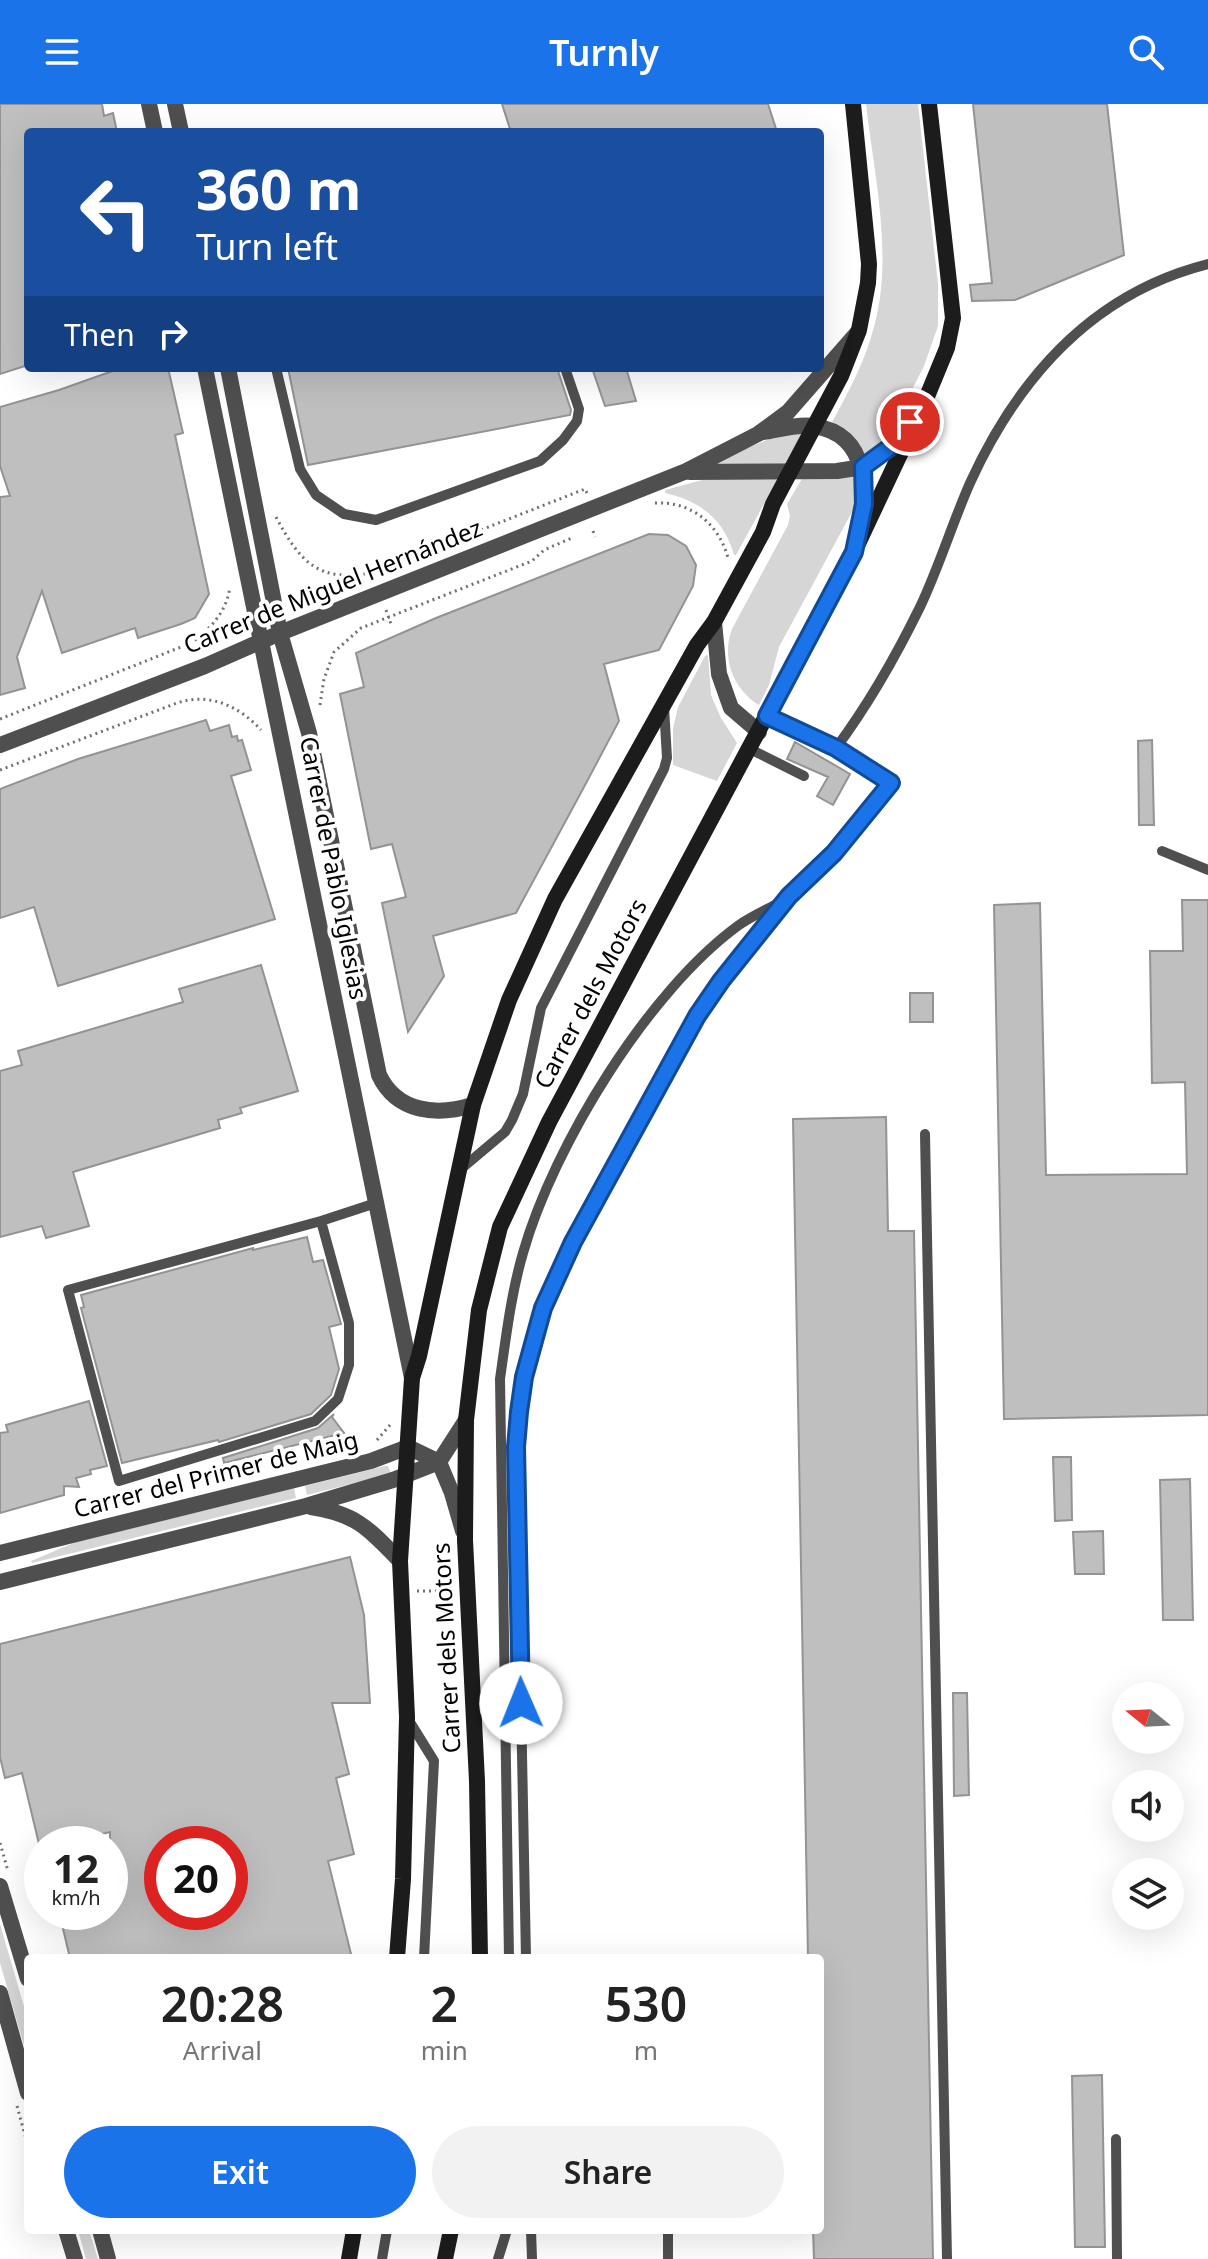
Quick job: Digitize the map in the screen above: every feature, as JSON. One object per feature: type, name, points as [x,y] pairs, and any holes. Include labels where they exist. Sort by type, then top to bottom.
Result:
[{"type":"street","points":[[149,104],[154,128]]},
{"type":"street","points":[[175,104],[180,128]]},
{"type":"street","name":"Carrer dels Motors","points":[[397,1954],[403,1879],[407,1717],[400,1561],[412,1378],[473,1105],[509,1000],[555,899],[763,532],[791,470],[841,376],[859,330],[869,264],[853,104]]},
{"type":"street","name":"Carrer dels Motors","points":[[480,1954],[477,1781],[465,1540],[466,1420],[479,1310],[500,1227],[549,1122],[854,552],[947,348],[953,318],[929,104]]},
{"type":"street","name":"Carrer de Miguel Hernández","points":[[824,370],[859,330]]},
{"type":"street","name":"Carrer de Pablo Iglesias","points":[[206,372],[412,1378]]},
{"type":"street","name":"Carrer de Pablo Iglesias","points":[[229,372],[280,633],[309,733],[379,1075],[392,1093],[415,1108],[442,1112],[473,1105]]},
{"type":"street","name":"Carrer de Miguel Hernández","points":[[0,745],[205,666],[280,633],[684,472],[758,434],[788,412],[823,372]]},
{"type":"street","points":[[863,467],[893,445],[926,399]]},
{"type":"street","points":[[814,426],[842,439],[863,467],[864,504],[854,552]]},
{"type":"street","name":"Carrer de Miguel Hernández","points":[[758,434],[814,426]]},
{"type":"street","name":"Carrer de Miguel Hernández","points":[[684,472],[837,471],[863,467]]},
{"type":"street","points":[[714,622],[719,674],[731,708],[759,732]]},
{"type":"street","points":[[439,1462],[466,1420]]},
{"type":"street","points":[[408,1447],[439,1462],[452,1493],[465,1540]]},
{"type":"street","name":"Carrer del Primer de Maig","points":[[0,1553],[371,1461],[408,1447]]},
{"type":"street","name":"Carrer del Primer de Maig","points":[[0,1582],[306,1506],[439,1462]]},
{"type":"street","name":"Carrer del Primer de Maig","points":[[306,1506],[335,1511],[362,1523],[400,1561]]},
{"type":"street","points":[[0,1886],[24,1966]]},
{"type":"street","points":[[0,1993],[24,2079]]},
{"type":"street","points":[[67,2234],[75,2259]]},
{"type":"street","points":[[101,2234],[108,2259]]},
{"type":"street","points":[[349,2259],[353,2234]]},
{"type":"street","points":[[445,2259],[450,2234]]},
{"type":"lane","points":[[836,748],[860,716],[920,607],[970,483],[990,443],[1008,411],[1044,364],[1069,339],[1121,300],[1170,276],[1208,264]]},
{"type":"lane","points":[[277,372],[300,469],[316,495],[344,514],[376,520],[540,461],[563,440],[577,421],[579,409],[566,372]]},
{"type":"lane","name":"Carrer dels Motors","points":[[461,1169],[505,1132],[512,1120],[523,1094],[541,1008],[664,769],[667,758],[664,705]]},
{"type":"lane","points":[[526,1954],[516,1447],[524,1377],[537,1329],[554,1281],[664,1072],[721,981],[789,896],[834,853],[891,783],[836,748],[767,716]]},
{"type":"lane","points":[[750,749],[804,776]]},
{"type":"lane","points":[[1162,851],[1208,870]]},
{"type":"lane","points":[[509,1954],[500,1379],[523,1252],[555,1171],[575,1132],[651,1013],[715,946],[740,925],[789,896]]},
{"type":"lane","points":[[925,1134],[947,2259]]},
{"type":"lane","points":[[321,1221],[349,1323],[349,1365],[338,1399],[315,1421],[119,1481],[68,1290],[376,1203]]},
{"type":"lane","points":[[407,1717],[434,1761],[424,1954]]},
{"type":"lane","points":[[1116,2139],[1117,2259]]},
{"type":"lane","points":[[382,2259],[386,2234]]},
{"type":"lane","points":[[498,2259],[506,2234]]},
{"type":"lane","points":[[531,2234],[532,2259]]},
{"type":"lane","points":[[668,2234],[668,2259]]},
{"type":"path","points":[[276,516],[292,546],[311,565],[329,574],[350,577],[374,573],[585,489],[586,492]]},
{"type":"path","points":[[649,505],[675,504],[705,519],[723,541],[729,564]]},
{"type":"path","points":[[595,537],[592,530],[599,525]]},
{"type":"path","points":[[319,718],[324,679],[334,652],[361,628],[532,561],[544,550],[580,534]]},
{"type":"path","name":"Carrer de Miguel Hernández","points":[[370,564],[374,573]]},
{"type":"path","points":[[0,719],[191,643],[222,613],[228,601],[230,574]]},
{"type":"path","name":"Carrer de Miguel Hernández","points":[[386,610],[391,624]]},
{"type":"path","points":[[0,770],[177,703],[201,697],[240,711],[263,731]]},
{"type":"path","name":"Carrer dels Motors","points":[[414,1591],[450,1591]]},
{"type":"shaded area","points":[[866,104],[918,104],[938,284],[938,326],[924,366],[892,429],[865,456],[831,424],[867,350],[880,296],[880,214]]},
{"type":"shaded area","points":[[800,432],[786,463],[714,465],[714,461],[780,435]]},
{"type":"shaded area","points":[[856,475],[853,510],[779,647],[769,685],[759,705],[742,690],[732,672],[728,651],[732,629],[788,525],[790,516],[787,504],[803,477]]},
{"type":"shaded area","points":[[706,479],[777,480],[736,555],[724,531],[709,514],[689,501],[665,493],[665,490]]},
{"type":"shaded area","points":[[708,655],[711,695],[737,743],[717,781],[673,765],[673,729],[678,707]]},
{"type":"shaded area","points":[[385,1466],[391,1474],[307,1495],[305,1486]]},
{"type":"shaded area","points":[[294,1488],[296,1498],[31,1561],[76,1542]]},
{"type":"shaded area","points":[[0,1924],[24,2006],[24,2045],[0,1963]]},
{"type":"shaded area","points":[[79,2234],[90,2234],[98,2259],[86,2259]]},
{"type":"building","points":[[0,104],[102,104],[104,116],[113,113],[116,128],[24,128],[24,366],[0,374]]},
{"type":"building","points":[[502,104],[768,104],[776,128],[510,128]]},
{"type":"building","points":[[973,104],[1107,104],[1124,255],[1015,300],[972,301],[970,285],[992,283]]},
{"type":"building","points":[[110,372],[169,372],[183,433],[175,435],[209,594],[195,618],[181,624],[138,638],[135,628],[62,653],[42,591],[17,657],[25,688],[0,695],[0,497],[10,496],[0,466],[0,407]]},
{"type":"building","points":[[289,372],[558,372],[571,410],[570,415],[308,465]]},
{"type":"building","points":[[593,372],[627,372],[636,401],[605,406]]},
{"type":"building","points":[[649,534],[668,535],[686,546],[696,565],[693,586],[659,650],[604,664],[619,721],[584,787],[516,913],[433,936],[444,976],[408,1032],[382,903],[406,897],[392,844],[371,849],[340,694],[364,687],[356,653]]},
{"type":"building","points":[[206,720],[210,731],[229,725],[232,737],[242,740],[251,770],[231,776],[275,919],[58,986],[34,907],[0,918],[0,789],[78,759]]},
{"type":"building","points":[[1152,740],[1154,825],[1139,825],[1138,741]]},
{"type":"building","points":[[795,742],[850,774],[833,805],[817,796],[828,777],[787,759]]},
{"type":"building","points":[[1182,900],[1208,900],[1208,1415],[1004,1419],[994,905],[1040,903],[1046,1175],[1187,1174],[1185,1082],[1152,1083],[1150,951],[1183,951]]},
{"type":"building","points":[[261,965],[298,1091],[240,1108],[242,1113],[218,1120],[220,1128],[73,1172],[89,1226],[46,1238],[42,1226],[0,1237],[0,1071],[22,1065],[18,1051],[183,1002],[179,989]]},
{"type":"building","points":[[910,993],[933,993],[933,1022],[910,1022]]},
{"type":"building","points":[[886,1117],[888,1231],[914,1231],[933,2259],[814,2259],[813,2234],[824,2234],[824,1954],[808,1954],[793,1119]]},
{"type":"building","points":[[307,1237],[313,1262],[323,1260],[341,1324],[329,1327],[339,1369],[331,1395],[311,1414],[219,1442],[122,1463],[81,1308],[84,1307],[81,1295],[253,1248]]},
{"type":"building","points":[[89,1401],[107,1466],[90,1470],[91,1474],[76,1478],[79,1487],[64,1486],[64,1495],[0,1513],[0,1433],[8,1432],[6,1425]]},
{"type":"building","points":[[334,1414],[332,1417],[344,1433],[224,1463],[223,1458],[318,1428]]},
{"type":"building","points":[[1053,1457],[1071,1457],[1072,1520],[1055,1521]]},
{"type":"building","points":[[1190,1479],[1193,1620],[1163,1620],[1160,1480]]},
{"type":"building","points":[[1103,1531],[1104,1574],[1075,1574],[1073,1532]]},
{"type":"building","points":[[350,1557],[364,1615],[370,1703],[332,1703],[349,1774],[336,1778],[354,1854],[328,1861],[351,1954],[69,1954],[63,1930],[128,1930],[128,1826],[35,1826],[22,1773],[5,1778],[0,1757],[0,1644]]},
{"type":"building","points":[[953,1693],[967,1693],[969,1795],[954,1796]]},
{"type":"building","points":[[1102,2075],[1105,2247],[1075,2247],[1072,2076]]},
{"type":"route","points":[[521,1703],[516,1447],[524,1377],[533,1340],[554,1281],[573,1242],[697,1016],[789,896],[834,853],[891,783],[836,748],[767,716],[854,552],[864,504],[863,467],[893,445],[910,422]]}]
